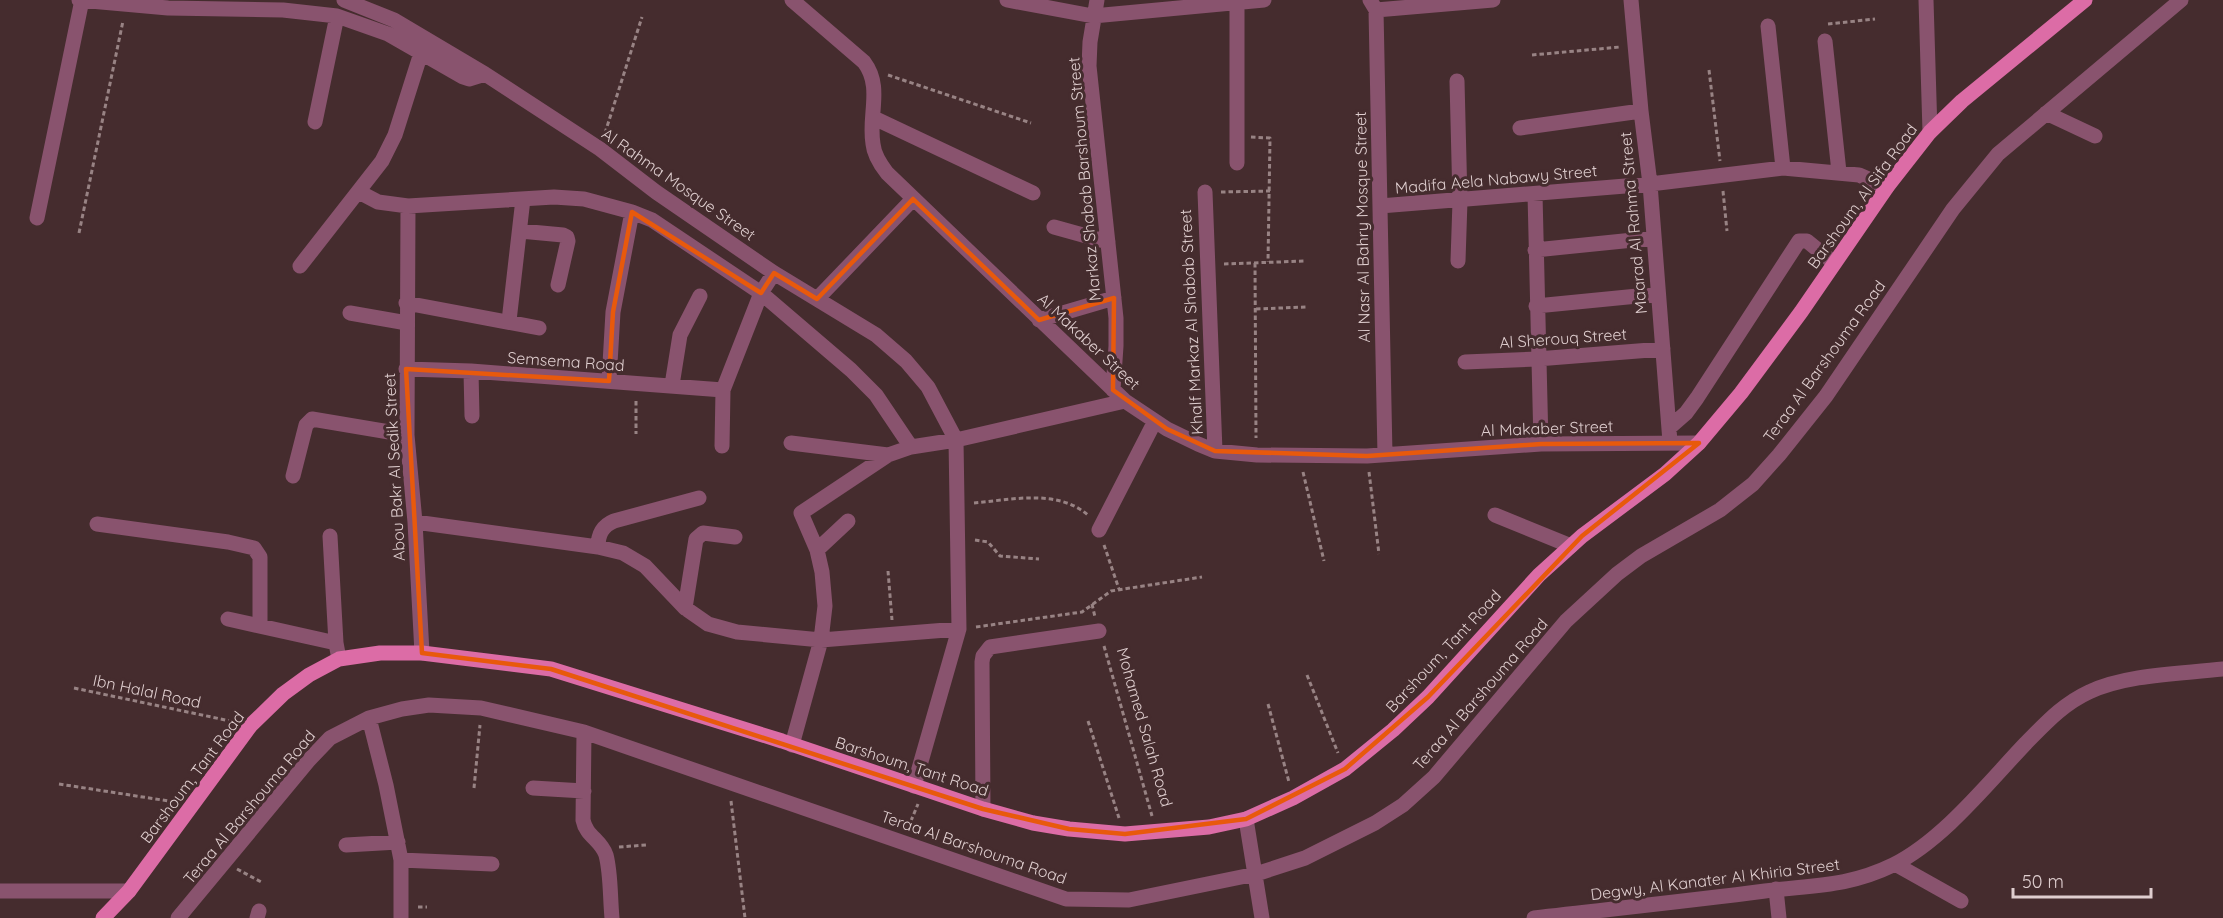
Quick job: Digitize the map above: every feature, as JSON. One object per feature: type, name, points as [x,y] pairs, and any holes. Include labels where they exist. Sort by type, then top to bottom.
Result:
[{"type":"main road","name":"Barshoum, Al Sifa Road","points":[[1699,443],[1741,393],[1801,312],[1887,187],[1930,132],[1962,101],[2085,0]]},
{"type":"main road","name":"Barshoum, Tant Road","points":[[102,918],[129,891],[251,725],[283,694],[309,675],[339,659],[380,653],[422,653],[552,669],[792,745],[983,809],[1069,830],[1125,834],[1209,827],[1246,819],[1293,798],[1345,769],[1393,730],[1428,697],[1539,575],[1604,517],[1665,474],[1699,443]]},
{"type":"street","points":[[36,218],[81,0],[168,8],[284,5],[391,27],[421,53],[463,77],[469,79],[485,74]]},
{"type":"street","name":"Al Rahma Mosque Street","points":[[345,0],[391,27],[485,74],[600,149],[656,192],[774,273],[876,335],[906,361],[928,387],[956,440]]},
{"type":"street","points":[[792,0],[870,69]]},
{"type":"street","points":[[1007,0],[1093,16],[1264,0]]},
{"type":"street","name":"Markaz Shabab Barshoum Street","points":[[1096,0],[1089,66],[1114,298],[1116,346],[1113,390]]},
{"type":"street","points":[[1373,5],[1493,0]]},
{"type":"street","name":"Maarad Al Rahma Street","points":[[1630,0],[1650,184],[1670,435]]},
{"type":"street","points":[[1926,0],[1930,132]]},
{"type":"street","name":"Teraa Al Barshouma Road","points":[[186,916],[225,863],[309,760],[330,738],[369,718],[429,705],[481,708],[584,732],[1066,899],[1129,900],[1256,874],[1305,858],[1375,823],[1402,805],[1434,777],[1566,621],[1617,574],[1641,556],[1720,510],[1753,484],[1826,396],[1953,209],[1998,154],[2181,0]]},
{"type":"street","points":[[1237,3],[1237,163]]},
{"type":"street","name":"Al Nasr Al Bahry Mosque Street","points":[[1373,5],[1380,206],[1384,455]]},
{"type":"street","points":[[315,122],[337,16]]},
{"type":"street","points":[[1767,26],[1784,168]]},
{"type":"street","points":[[1826,41],[1839,172]]},
{"type":"street","points":[[300,266],[382,161],[395,135],[421,53]]},
{"type":"street","name":"Al Makaber Street","points":[[870,69],[875,92],[873,145],[878,160],[887,173],[1125,401],[1187,439],[1215,451],[1300,457],[1384,455],[1670,435],[1699,443]]},
{"type":"street","points":[[1456,81],[1460,201],[1458,261]]},
{"type":"street","points":[[1520,128],[1641,111]]},
{"type":"street","points":[[2046,113],[2095,136]]},
{"type":"street","points":[[874,118],[1033,193]]},
{"type":"street","name":"Madifa Aela Nabawy Street","points":[[1380,206],[1650,184],[1784,168],[1859,175],[1887,187]]},
{"type":"street","points":[[359,192],[378,202],[408,206],[523,199],[584,199],[652,220],[761,293],[851,370],[876,395],[911,447]]},
{"type":"street","name":"Khalf Markaz Al Shabab Street","points":[[1205,192],[1215,451]]},
{"type":"street","points":[[1535,194],[1537,359],[1541,444]]},
{"type":"street","points":[[509,321],[523,199]]},
{"type":"street","points":[[817,299],[913,199]]},
{"type":"street","name":"Abou Bakr Al Sedik Street","points":[[408,206],[407,435],[415,522],[422,653]]},
{"type":"street","points":[[609,381],[613,312],[632,212]]},
{"type":"street","points":[[1054,227],[1108,242]]},
{"type":"street","points":[[520,231],[567,237],[558,285]]},
{"type":"street","points":[[1535,250],[1653,238]]},
{"type":"street","points":[[1670,435],[1704,389],[1798,241],[1805,240],[1834,262]]},
{"type":"street","points":[[723,446],[723,390],[761,293],[774,273]]},
{"type":"street","points":[[1536,306],[1658,294]]},
{"type":"street","points":[[672,385],[680,335],[700,296]]},
{"type":"street","points":[[1039,320],[1114,298]]},
{"type":"street","points":[[406,303],[539,328]]},
{"type":"street","points":[[350,313],[407,323]]},
{"type":"street","name":"Al Sherouq Street","points":[[1465,362],[1663,349]]},
{"type":"street","name":"Semsema Road","points":[[406,369],[471,371],[723,390]]},
{"type":"street","points":[[471,371],[472,416]]},
{"type":"street","points":[[792,745],[824,623],[824,589],[817,550],[800,514],[888,454],[911,447],[956,440],[1125,401]]},
{"type":"street","points":[[293,476],[306,425],[312,419],[407,435]]},
{"type":"street","points":[[1099,530],[1155,421]]},
{"type":"street","points":[[919,788],[959,629],[956,440]]},
{"type":"street","points":[[791,443],[888,454]]},
{"type":"street","points":[[598,547],[600,534],[608,524],[614,521],[699,498]]},
{"type":"street","points":[[1495,515],[1571,546]]},
{"type":"street","points":[[817,550],[848,521]]},
{"type":"street","points":[[415,522],[598,547],[623,553],[645,566],[685,608],[708,624],[737,632],[821,640],[959,629]]},
{"type":"street","points":[[97,524],[228,542],[254,548],[259,552],[260,557],[260,626]]},
{"type":"street","points":[[685,608],[696,538],[703,533],[735,537]]},
{"type":"street","points":[[330,536],[336,643],[339,659]]},
{"type":"street","points":[[228,619],[336,643]]},
{"type":"street","name":"Mohamed Salah Road","points":[[983,809],[982,662],[986,651],[990,647],[1099,631]]},
{"type":"street","name":"Degwy, Al Kanater Al Khiria Street","points":[[1534,918],[1620,910],[1776,889],[1830,886],[1874,874],[1895,864],[1933,839],[2043,724],[2073,700],[2099,688],[2127,680],[2223,669]]},
{"type":"street","points":[[369,718],[401,860],[401,918]]},
{"type":"street","points":[[584,732],[584,826],[602,848],[606,857],[612,918]]},
{"type":"street","points":[[533,788],[584,791]]},
{"type":"street","points":[[1246,819],[1262,918]]},
{"type":"street","points":[[346,845],[398,842]]},
{"type":"street","points":[[401,860],[492,864]]},
{"type":"street","points":[[1895,864],[1961,901]]},
{"type":"street","points":[[1776,889],[1779,918]]},
{"type":"street","points":[[0,891],[129,891]]},
{"type":"path","points":[[79,233],[126,5]]},
{"type":"path","points":[[600,149],[642,17]]},
{"type":"path","points":[[1826,41],[1826,24],[1875,19]]},
{"type":"path","points":[[1532,55],[1635,45]]},
{"type":"path","points":[[870,69],[1031,123]]},
{"type":"path","points":[[1709,70],[1727,231]]},
{"type":"path","points":[[1238,136],[1270,138],[1268,262]]},
{"type":"path","points":[[1205,192],[1270,191]]},
{"type":"path","points":[[1207,264],[1305,261]]},
{"type":"path","points":[[1255,262],[1257,455]]},
{"type":"path","points":[[1256,309],[1306,307]]},
{"type":"path","points":[[636,384],[636,434]]},
{"type":"path","points":[[1367,456],[1380,554]]},
{"type":"path","points":[[1300,457],[1324,561]]},
{"type":"path","points":[[957,504],[1049,498],[1080,508],[1099,530],[1119,589]]},
{"type":"path","points":[[958,540],[985,541],[1000,556],[1039,559]]},
{"type":"path","points":[[888,571],[893,634]]},
{"type":"path","points":[[959,629],[1082,612],[1111,591],[1202,577]]},
{"type":"path","name":"Mohamed Salah Road","points":[[1092,604],[1156,832]]},
{"type":"path","points":[[1307,675],[1345,769]]},
{"type":"path","name":"Ibn Halal Road","points":[[74,688],[251,725]]},
{"type":"path","points":[[1268,705],[1293,798]]},
{"type":"path","points":[[474,788],[481,708]]},
{"type":"path","points":[[1088,721],[1125,834]]},
{"type":"path","points":[[728,781],[745,918]]},
{"type":"path","points":[[59,784],[192,805]]},
{"type":"path","points":[[903,841],[919,788]]},
{"type":"path","points":[[602,848],[646,845]]},
{"type":"path","points":[[225,863],[263,883]]},
{"type":"highlighted area","points":[[913,199],[1039,320],[1114,298],[1113,390],[1167,429],[1215,451],[1367,456],[1541,444],[1699,443],[1582,536],[1428,697],[1345,769],[1246,819],[1125,834],[1069,829],[983,809],[551,669],[422,653],[406,369],[609,381],[613,312],[632,212],[761,293],[774,273],[817,299]]}]
